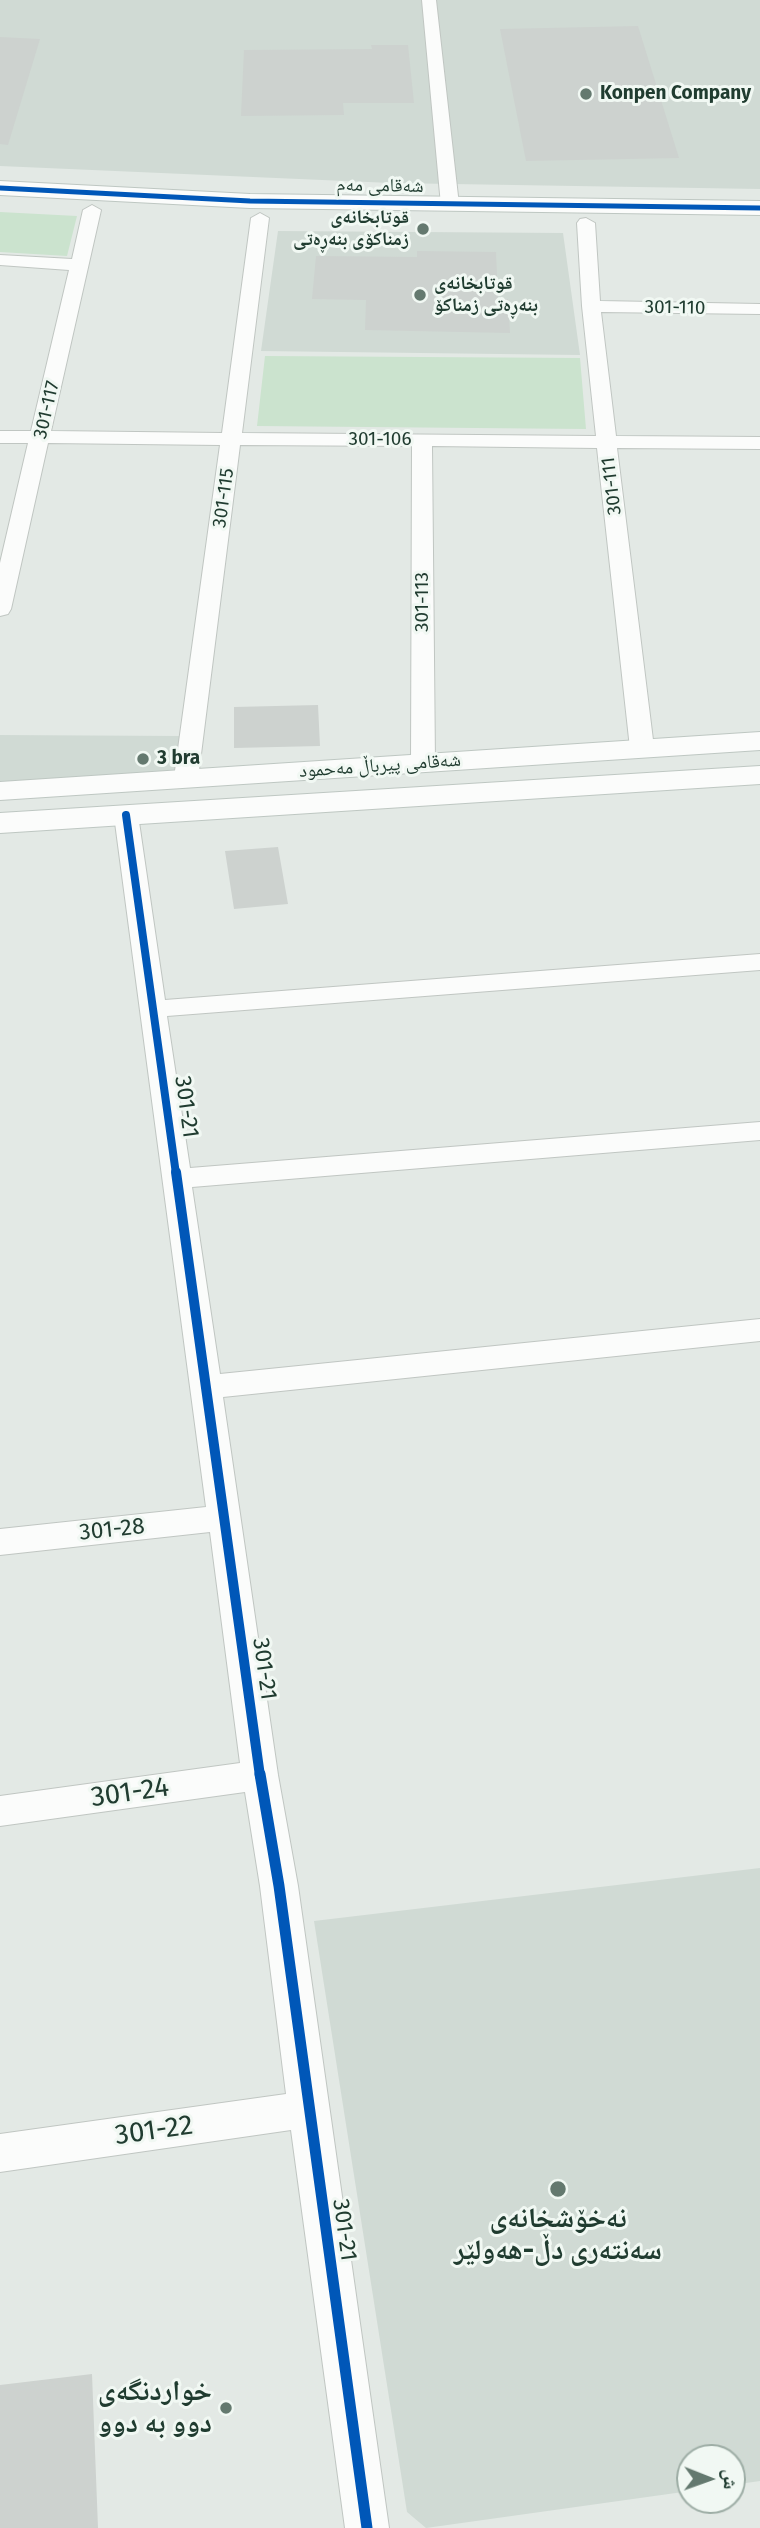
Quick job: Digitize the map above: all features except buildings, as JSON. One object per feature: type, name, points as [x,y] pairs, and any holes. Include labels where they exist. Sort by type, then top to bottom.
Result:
[{"type":"street","points":[[429,0],[450,205]]},
{"type":"street","name":"شەقامی مەم","points":[[0,188],[227,200],[760,208]]},
{"type":"street","name":"شەقامی مەم","points":[[0,205],[260,218],[760,225]]},
{"type":"street","name":"301-117","points":[[0,609],[92,210]]},
{"type":"street","name":"301-115","points":[[186,779],[260,218]]},
{"type":"street","name":"301-111","points":[[586,223],[591,306],[642,748]]},
{"type":"street","points":[[0,260],[81,265]]},
{"type":"street","name":"301-110","points":[[591,306],[760,309]]},
{"type":"street","name":"301-106","points":[[0,437],[760,443]]},
{"type":"street","name":"301-113","points":[[422,440],[423,763]]},
{"type":"street","name":"شەقامی پیرباڵ مەحمود","points":[[0,791],[760,741]]},
{"type":"street","name":"شەقامی پیرباڵ مەحمود","points":[[0,823],[760,775]]},
{"type":"street","name":"301-21","points":[[126,815],[260,1775],[279,1886],[307,2109],[367,2528]]},
{"type":"street","points":[[152,1009],[760,962]]},
{"type":"street","points":[[176,1179],[760,1131]]},
{"type":"street","points":[[206,1387],[760,1330]]},
{"type":"street","name":"301-28","points":[[0,1542],[224,1518]]},
{"type":"street","name":"301-24","points":[[0,1811],[260,1775]]},
{"type":"street","name":"301-22","points":[[0,2153],[307,2109]]},
{"type":"shaded area","points":[[0,0],[760,0],[760,189],[391,183],[0,166]]},
{"type":"shaded area","name":"قوتابخانەی بنەڕەتی زمناکۆ","points":[[278,231],[563,233],[580,355],[261,351]]},
{"type":"shaded area","points":[[0,735],[180,736],[176,778],[0,784]]},
{"type":"shaded area","name":"نەخۆشخانەی سەنتەری دڵ-هەولێر","points":[[760,1868],[760,2481],[746,2483],[746,2444],[676,2444],[676,2493],[426,2528],[407,2512],[314,1921]]},
{"type":"green space","points":[[0,212],[77,216],[67,256],[0,252]]},
{"type":"green space","points":[[265,356],[580,358],[586,429],[257,426]]},
{"type":"cycle path","points":[[0,188],[250,201],[760,208]]},
{"type":"cycle path","points":[[126,815],[260,1775],[279,1886],[367,2528]]},
{"type":"place","name":"Konpen Company","points":[[586,94]]},
{"type":"place","name":"قوتابخانەی زمناكۆی بنەڕەتی","points":[[423,229]]},
{"type":"place","name":"قوتابخانەی بنەڕەتی زمناکۆ","points":[[420,295]]},
{"type":"place","name":"3 bra","points":[[143,759]]},
{"type":"place","name":"نەخۆشخانەی سەنتەری دڵ-هەولێر","points":[[558,2189]]},
{"type":"place","name":"خواردنگەی دوو بە دوو","points":[[226,2408]]}]
